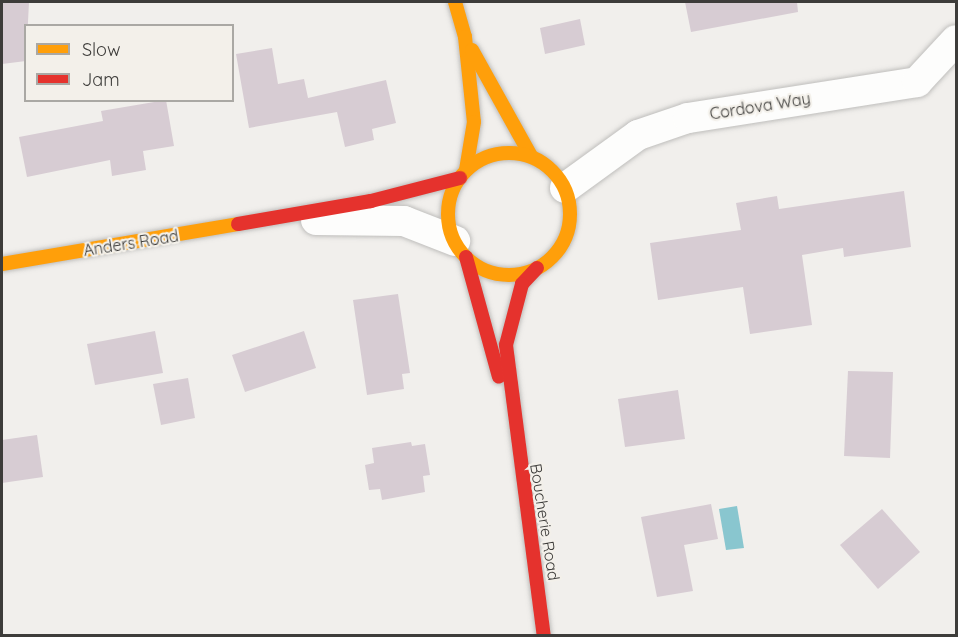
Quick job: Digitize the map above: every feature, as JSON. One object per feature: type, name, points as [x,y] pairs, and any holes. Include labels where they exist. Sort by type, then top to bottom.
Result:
[{"type":"main road","points":[[455,2],[465,37],[474,146],[448,209],[460,249],[499,274],[537,268],[550,260],[567,234],[570,202],[565,188],[551,169],[531,156],[465,37]]},
{"type":"main road","points":[[463,174],[490,156],[531,156]]},
{"type":"main road","name":"Anders Road","points":[[2,264],[372,201],[463,174]]},
{"type":"main road","name":"Boucherie Road","points":[[460,249],[479,318],[511,413]]},
{"type":"main road","name":"Boucherie Road","points":[[537,268],[522,284],[509,320],[511,413],[544,636]]},
{"type":"street","name":"Cordova Way","points":[[565,188],[638,135],[688,118],[917,82],[957,40]]},
{"type":"street","name":"Anders Road","points":[[259,219],[404,221],[460,249]]},
{"type":"water","points":[[737,506],[744,548],[726,550],[719,509]]},
{"type":"building","points":[[2,2],[29,2],[28,24],[24,24],[24,61],[2,64]]},
{"type":"building","points":[[685,2],[797,2],[798,12],[691,32]]},
{"type":"building","points":[[580,19],[585,45],[545,54],[540,28]]},
{"type":"building","points":[[272,48],[278,84],[304,79],[308,98],[386,80],[396,123],[372,129],[374,140],[345,147],[337,112],[249,128],[236,54]]},
{"type":"building","points":[[166,102],[174,146],[143,151],[146,170],[112,176],[110,160],[27,177],[19,137],[103,121],[101,111]]},
{"type":"building","points":[[904,191],[911,247],[844,257],[843,248],[802,255],[812,325],[750,334],[743,287],[658,300],[650,243],[741,230],[736,203],[777,196],[779,209]]},
{"type":"building","points":[[398,294],[410,373],[402,374],[404,389],[367,395],[353,300]]},
{"type":"building","points":[[155,331],[163,373],[95,385],[87,344]]},
{"type":"building","points":[[304,331],[316,368],[245,392],[232,355]]},
{"type":"building","points":[[848,371],[893,372],[890,458],[844,456]]},
{"type":"building","points":[[188,378],[195,418],[161,425],[153,384]]},
{"type":"building","points":[[678,390],[685,439],[625,447],[618,399]]},
{"type":"building","points":[[37,435],[43,477],[2,483],[2,440]]},
{"type":"building","points":[[411,442],[412,446],[425,444],[430,475],[423,476],[425,492],[382,500],[380,489],[369,490],[365,465],[374,463],[372,448]]},
{"type":"building","points":[[711,504],[718,539],[684,545],[693,591],[657,597],[641,517]]},
{"type":"building","points":[[882,509],[920,552],[878,589],[840,545]]},
{"type":"traffic: slow","points":[[455,2],[465,37],[474,122],[466,170]]},
{"type":"traffic: slow","points":[[472,50],[531,156]]},
{"type":"traffic: slow","points":[[509,153],[532,158],[543,163],[552,171],[560,180],[565,191],[570,214],[565,237],[560,248],[552,257],[543,265],[532,270],[509,275],[486,270],[475,265],[466,257],[458,248],[453,237],[448,214],[453,191],[458,180],[466,171],[475,163],[486,158],[509,153]]},
{"type":"traffic: slow","points":[[2,264],[238,224]]},
{"type":"traffic: jam","points":[[238,224],[371,201],[460,178]]},
{"type":"traffic: jam","points":[[466,257],[499,377]]},
{"type":"traffic: jam","points":[[537,268],[522,284],[506,345],[544,636]]}]
